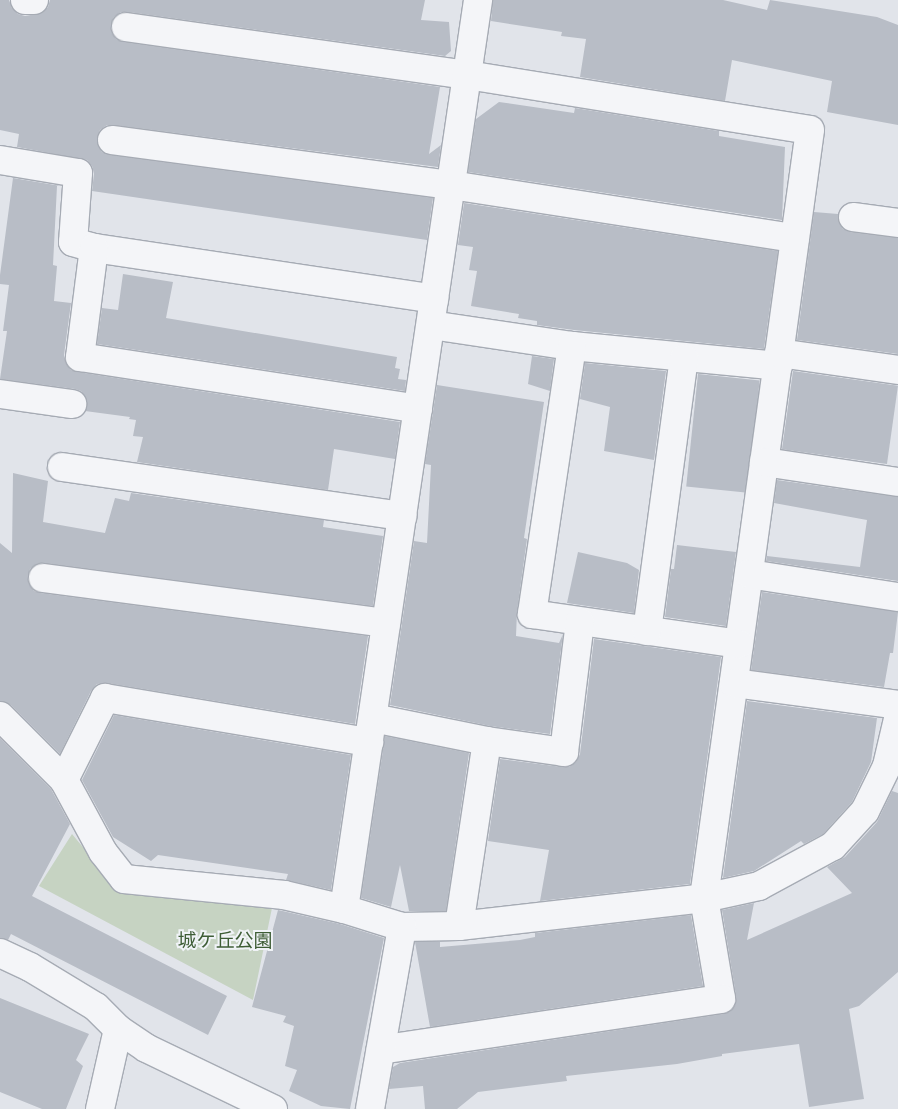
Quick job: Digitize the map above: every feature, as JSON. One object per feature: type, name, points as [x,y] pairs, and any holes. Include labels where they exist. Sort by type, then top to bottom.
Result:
[{"type":"street","points":[[25,0],[34,0]]},
{"type":"street","points":[[344,909],[478,0]]},
{"type":"street","points":[[126,27],[467,75],[810,130],[704,898],[721,999],[380,1050]]},
{"type":"street","points":[[112,140],[451,185],[795,238]]},
{"type":"street","points":[[0,160],[78,173],[73,242],[94,248],[432,312],[572,346],[684,358],[778,359],[898,370]]},
{"type":"street","points":[[853,217],[898,223]]},
{"type":"street","points":[[94,248],[80,357],[418,409]]},
{"type":"street","points":[[572,346],[532,614],[739,644]]},
{"type":"street","points":[[647,631],[684,358]]},
{"type":"street","points":[[0,394],[72,404]]},
{"type":"street","points":[[764,462],[898,482]]},
{"type":"street","points":[[62,467],[402,516]]},
{"type":"street","points":[[749,574],[898,597]]},
{"type":"street","points":[[43,578],[386,624]]},
{"type":"street","points":[[64,780],[105,698],[371,730],[487,741],[564,752],[580,622]]},
{"type":"street","points":[[734,683],[898,706]]},
{"type":"street","points":[[0,716],[64,780],[103,852],[124,879],[284,895],[344,909],[402,927],[459,926],[704,898],[759,886],[833,846],[865,811],[887,766],[898,719]]},
{"type":"street","points":[[459,926],[487,741]]},
{"type":"street","points":[[370,1109],[402,927]]},
{"type":"street","points":[[0,953],[30,967],[96,1007],[118,1029],[146,1048],[273,1109]]},
{"type":"street","points":[[100,1109],[118,1029]]},
{"type":"green space","name":"城ケ丘公園","points":[[72,834],[116,887],[272,908],[253,1000],[39,886]]},
{"type":"building","points":[[0,0],[9,0],[12,8],[18,14],[25,16],[42,13],[48,7],[50,0],[425,0],[421,20],[449,22],[451,51],[445,56],[128,12],[121,12],[114,17],[111,25],[112,33],[116,39],[124,42],[440,87],[429,154],[441,145],[438,167],[114,125],[107,125],[100,130],[97,138],[98,146],[102,152],[110,155],[433,198],[427,240],[92,191],[94,174],[92,166],[87,160],[17,147],[19,134],[0,130]]},
{"type":"building","points":[[493,0],[723,0],[767,10],[770,0],[877,17],[898,25],[898,125],[827,112],[832,81],[732,60],[725,101],[580,77],[586,39],[561,36],[562,32],[491,21]]},
{"type":"building","points":[[499,102],[574,113],[575,108],[719,131],[719,136],[785,147],[782,220],[468,172],[476,119]]},
{"type":"building","points":[[13,178],[61,186],[57,186],[53,265],[57,266],[54,301],[71,303],[64,355],[66,363],[71,370],[400,422],[395,459],[334,449],[328,490],[137,462],[143,437],[133,436],[136,420],[129,419],[130,417],[85,411],[86,398],[81,391],[75,389],[0,379],[7,331],[3,331],[9,285],[0,284],[0,275]]},
{"type":"building","points":[[464,203],[778,251],[764,349],[537,325],[537,321],[518,318],[519,314],[471,306],[477,271],[469,270],[473,247],[458,245]]},
{"type":"building","points":[[814,212],[838,214],[839,223],[843,229],[850,232],[898,238],[898,354],[797,340]]},
{"type":"building","points":[[123,274],[173,282],[166,318],[397,357],[395,368],[400,369],[398,379],[406,380],[405,391],[97,344],[102,308],[118,310]]},
{"type":"building","points":[[532,356],[554,359],[550,391],[528,384]]},
{"type":"building","points":[[585,363],[666,371],[654,460],[604,451],[610,407],[580,399]]},
{"type":"building","points":[[793,371],[898,386],[887,464],[782,449]]},
{"type":"building","points":[[698,374],[760,380],[748,493],[686,486]]},
{"type":"building","points":[[437,385],[544,402],[524,538],[527,539],[517,612],[516,636],[559,643],[563,634],[550,734],[490,726],[390,705],[414,541],[427,543],[431,465],[425,464]]},
{"type":"building","points":[[13,473],[48,481],[43,522],[105,533],[115,498],[129,501],[131,493],[324,520],[323,527],[383,536],[373,606],[45,563],[37,564],[30,569],[28,576],[29,584],[34,591],[41,593],[368,636],[355,724],[107,683],[97,684],[91,691],[60,754],[11,705],[0,701],[0,543],[12,553]]},
{"type":"building","points":[[777,480],[898,497],[898,581],[766,561],[767,556],[860,567],[867,520],[774,503]]},
{"type":"building","points":[[677,545],[736,552],[726,626],[665,617],[671,569],[674,569]]},
{"type":"building","points":[[578,552],[627,563],[639,570],[634,613],[567,603]]},
{"type":"building","points":[[762,592],[898,612],[893,653],[890,653],[884,687],[751,670]]},
{"type":"building","points":[[594,639],[721,657],[690,884],[540,901],[549,850],[488,841],[500,759],[562,767],[569,767],[576,762],[580,754]]},
{"type":"building","points":[[747,701],[877,718],[871,762],[852,802],[823,834],[804,844],[801,841],[754,871],[723,878]]},
{"type":"building","points":[[114,715],[351,755],[331,890],[286,880],[288,874],[158,855],[151,861],[113,837],[82,780]]},
{"type":"building","points":[[385,736],[469,753],[446,911],[409,911],[400,865],[391,907],[361,898]]},
{"type":"building","points":[[0,738],[51,789],[70,824],[32,896],[227,996],[208,1035],[11,934],[8,940],[0,938]]},
{"type":"building","points":[[892,791],[898,793],[898,972],[859,1006],[849,1009],[864,1099],[809,1107],[799,1044],[722,1054],[722,1056],[677,1064],[566,1076],[567,1081],[478,1092],[457,1109],[425,1109],[423,1086],[389,1089],[393,1067],[400,1063],[723,1014],[730,1011],[735,1005],[736,996],[722,910],[754,903],[747,940],[852,893],[827,867],[845,857],[877,822]]},
{"type":"building","points":[[278,910],[340,924],[384,938],[350,1109],[321,1106],[289,1091],[297,1070],[285,1066],[294,1026],[283,1022],[286,1016],[252,1007]]},
{"type":"building","points":[[691,915],[703,986],[430,1027],[415,942],[440,942],[440,947],[520,940],[535,937],[535,933]]},
{"type":"building","points":[[0,998],[89,1034],[76,1060],[83,1066],[66,1109],[42,1109],[0,1092]]}]
